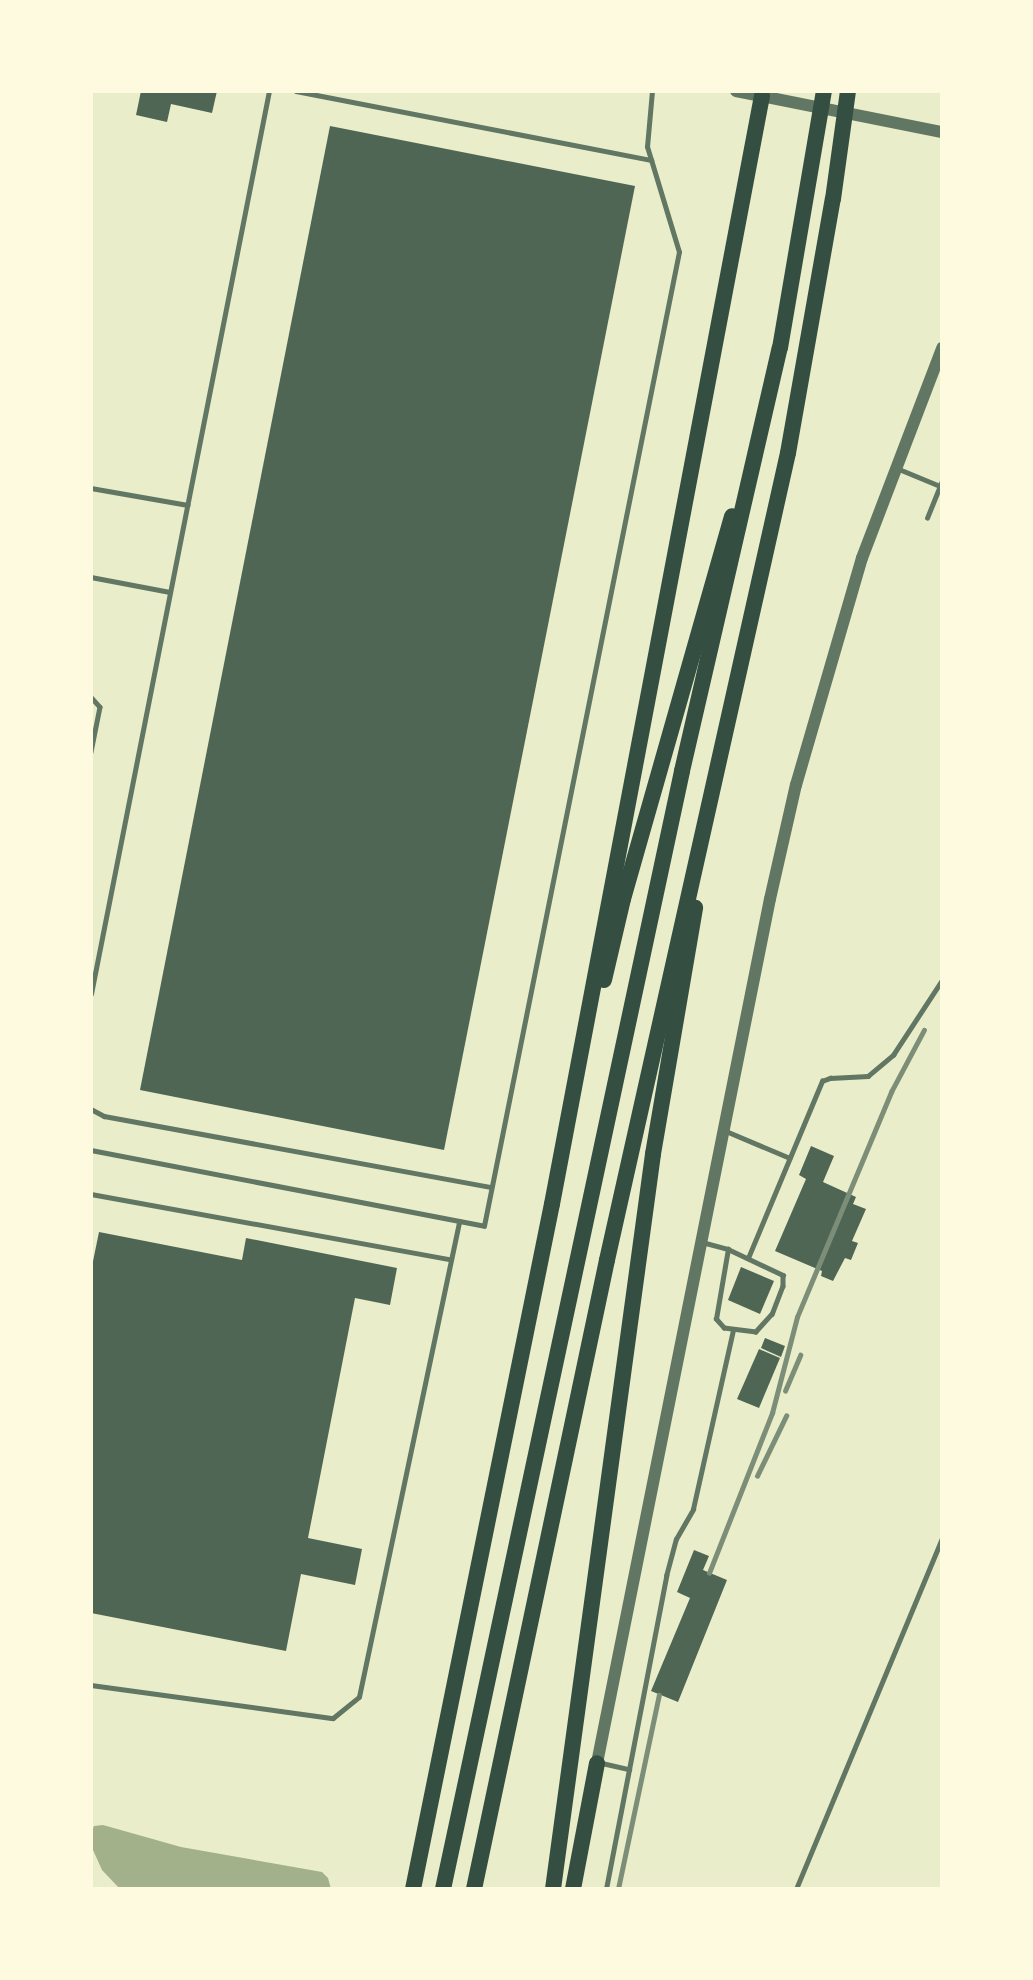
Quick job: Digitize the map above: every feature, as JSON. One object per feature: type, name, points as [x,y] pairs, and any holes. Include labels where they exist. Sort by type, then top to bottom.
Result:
[{"type":"highway","points":[[443,1889],[682,771],[780,348],[824,91]]},
{"type":"highway","points":[[474,1889],[604,1274],[788,453],[833,199],[848,91]]},
{"type":"highway","points":[[413,1889],[552,1204],[762,96]]},
{"type":"highway","points":[[552,1204],[623,899],[780,348]]},
{"type":"highway","points":[[553,1889],[653,1154],[732,698]]},
{"type":"highway","points":[[573,1889],[597,1763]]},
{"type":"street","points":[[736,91],[942,131]]},
{"type":"street","points":[[597,1763],[723,1130],[796,785],[862,558],[942,348]]},
{"type":"lane","points":[[91,994],[270,91]]},
{"type":"lane","points":[[296,91],[651,160]]},
{"type":"lane","points":[[91,1150],[484,1226],[678,252],[648,147],[652,91]]},
{"type":"lane","points":[[895,468],[941,484],[927,518]]},
{"type":"lane","points":[[91,488],[188,505]]},
{"type":"lane","points":[[91,577],[170,592]]},
{"type":"lane","points":[[91,697],[100,707],[91,752]]},
{"type":"lane","points":[[748,1258],[822,1081],[830,1078],[868,1076],[885,1062],[893,1055],[942,980]]},
{"type":"lane","points":[[91,1109],[104,1116],[490,1187]]},
{"type":"lane","points":[[723,1130],[790,1158]]},
{"type":"lane","points":[[91,1194],[450,1259]]},
{"type":"lane","points":[[91,1685],[333,1718],[359,1697],[459,1221]]},
{"type":"lane","points":[[701,1241],[729,1249],[780,1272],[784,1283],[772,1314],[760,1330],[752,1333],[719,1325],[715,1315],[729,1249]]},
{"type":"lane","points":[[606,1889],[666,1576],[676,1539],[693,1509],[733,1330]]},
{"type":"lane","points":[[796,1889],[942,1539]]},
{"type":"lane","points":[[597,1763],[629,1769]]},
{"type":"shaded area","points":[[103,1825],[181,1847],[322,1872],[328,1878],[331,1889],[120,1889],[102,1870],[93,1850],[91,1833],[94,1826]]},
{"type":"building","points":[[141,91],[217,91],[212,113],[171,104],[167,122],[136,115]]},
{"type":"building","points":[[330,126],[635,186],[444,1150],[140,1090]]},
{"type":"building","points":[[811,1146],[834,1156],[823,1182],[856,1197],[853,1204],[866,1209],[852,1241],[858,1243],[851,1260],[845,1258],[833,1281],[821,1276],[822,1271],[775,1251],[806,1179],[799,1175]]},
{"type":"building","points":[[99,1232],[242,1260],[246,1238],[397,1268],[390,1305],[355,1298],[308,1538],[362,1549],[355,1585],[301,1574],[286,1651],[91,1613],[91,1271]]},
{"type":"building","points":[[741,1267],[774,1281],[760,1314],[728,1300]]},
{"type":"building","points":[[765,1338],[785,1346],[781,1357],[761,1348]]},
{"type":"building","points":[[759,1349],[780,1358],[759,1408],[737,1399]]},
{"type":"building","points":[[694,1550],[709,1556],[703,1570],[727,1580],[678,1702],[651,1691],[690,1598],[677,1592]]},
{"type":"railway","points":[[709,1573],[772,1413],[797,1317],[891,1092],[924,1030]]},
{"type":"railway","points":[[785,1391],[800,1355]]},
{"type":"railway","points":[[757,1476],[786,1416]]},
{"type":"railway","points":[[618,1889],[659,1695]]}]
